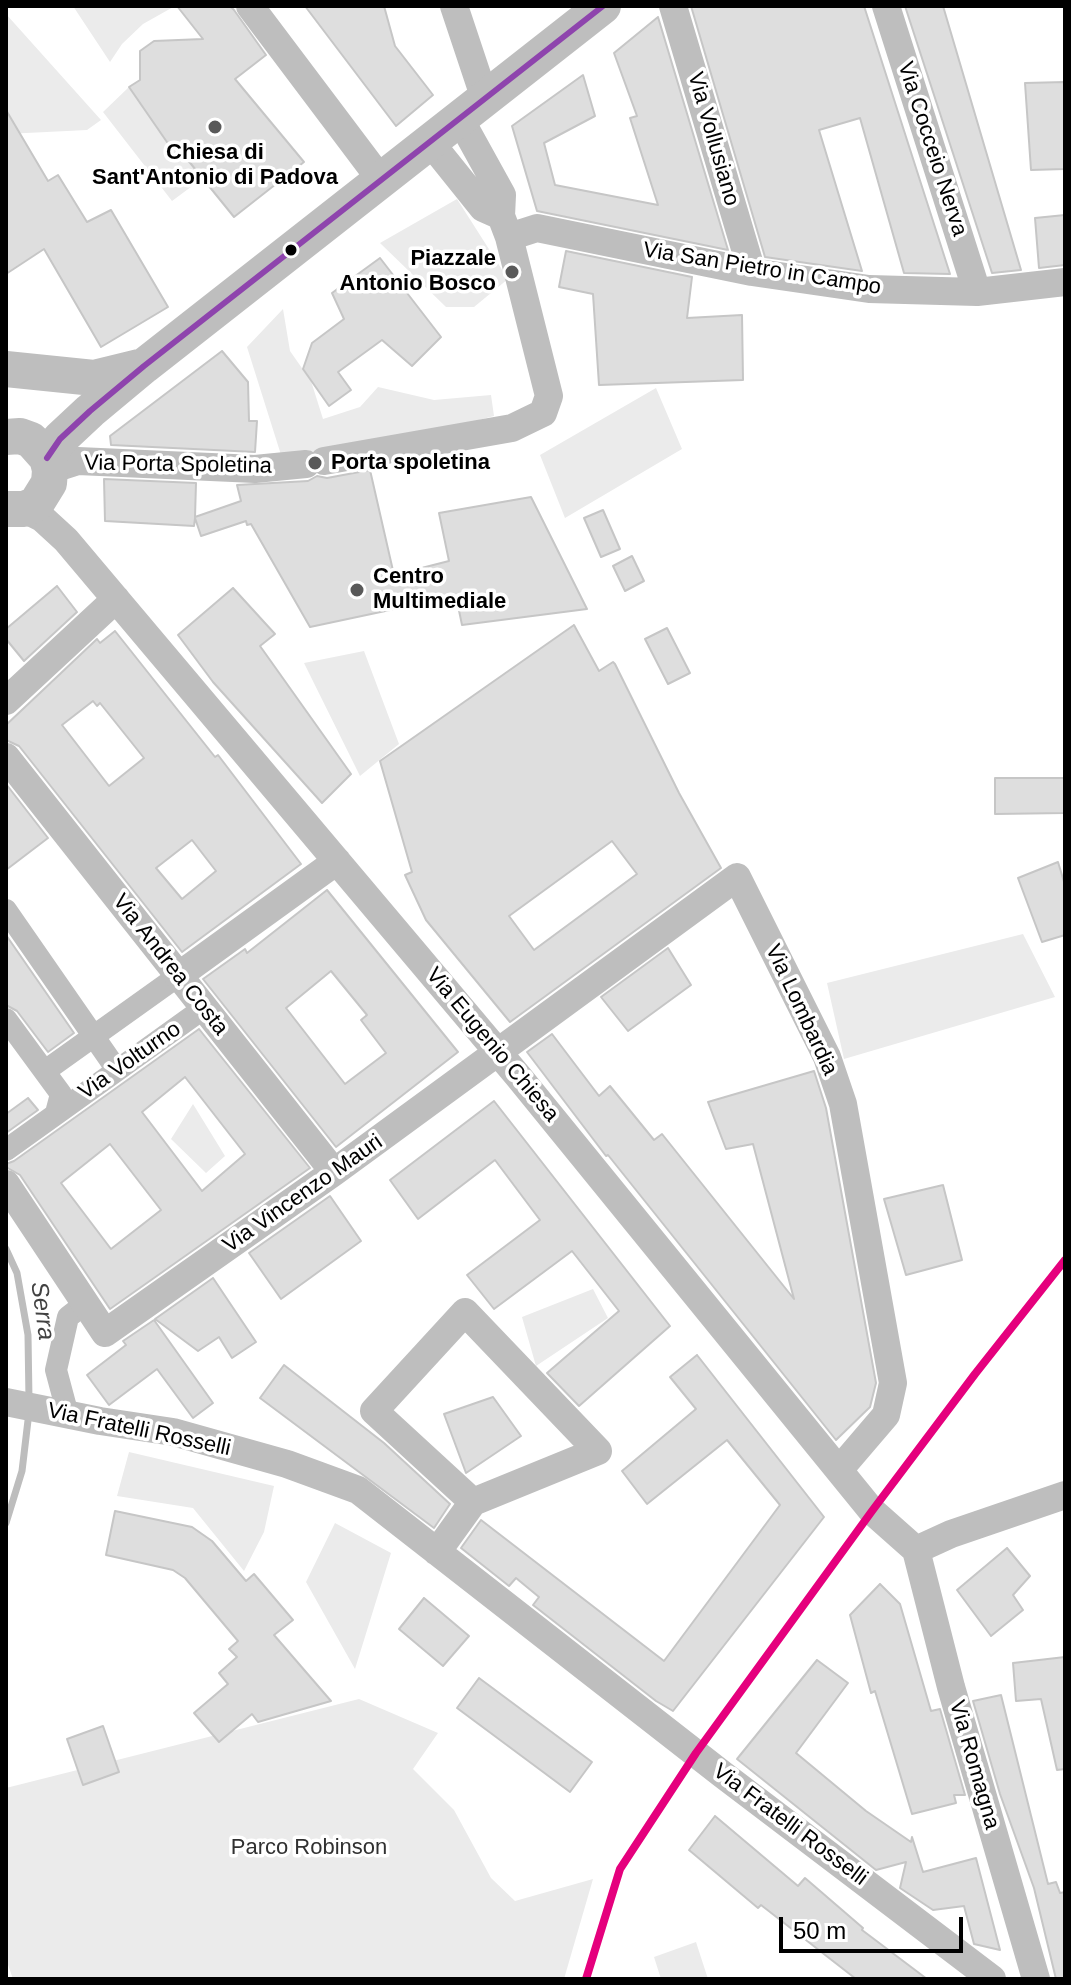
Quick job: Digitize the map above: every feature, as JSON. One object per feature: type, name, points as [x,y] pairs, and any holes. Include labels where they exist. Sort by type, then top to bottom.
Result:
[{"type":"street","points":[[250,6],[381,180]]},
{"type":"street","points":[[454,6],[472,109],[502,195],[505,226]]},
{"type":"street","points":[[15,509],[36,504],[36,457],[144,366],[603,6]]},
{"type":"street","name":"Via Vollusiano","points":[[673,6],[752,272]]},
{"type":"street","name":"Via Cocceio Nerva","points":[[886,6],[977,292]]},
{"type":"street","points":[[430,142],[483,208],[505,226]]},
{"type":"street","name":"Via San Pietro in Campo","points":[[505,226],[537,228],[752,272],[869,289],[977,292],[1065,282]]},
{"type":"street","name":"Via Porta Spoletina","points":[[36,457],[255,469],[315,463],[512,428],[543,413],[549,396],[505,226]]},
{"type":"street","points":[[6,369],[94,378],[144,366]]},
{"type":"street","name":"Via Eugenio Chiesa","points":[[36,457],[66,540]]},
{"type":"street","name":"Via Eugenio Chiesa","points":[[15,509],[42,518],[66,540],[499,1053],[872,1511],[916,1550]]},
{"type":"street","points":[[6,701],[116,599]]},
{"type":"street","name":"Via Andrea Costa","points":[[6,757],[334,1172]]},
{"type":"street","points":[[45,1071],[337,861]]},
{"type":"street","name":"Via Lombardia","points":[[499,1053],[737,877],[827,1057],[843,1104],[893,1383],[886,1415],[839,1470]]},
{"type":"street","points":[[6,910],[117,1070]]},
{"type":"street","name":"Via Volturno","points":[[6,1150],[204,1008]]},
{"type":"street","name":"Via Volturno","points":[[6,1019],[61,1094],[56,1113]]},
{"type":"street","name":"Via Vincenzo Mauri","points":[[86,1303],[105,1333],[499,1053]]},
{"type":"street","points":[[6,1184],[86,1303],[68,1317],[56,1370],[58,1413]]},
{"type":"street","points":[[437,1552],[473,1502],[598,1451],[465,1312],[374,1411],[473,1502]]},
{"type":"street","name":"Via Fratelli Rosselli","points":[[6,1402],[173,1432],[301,1469],[358,1490],[992,1979]]},
{"type":"street","points":[[916,1550],[951,1534],[1065,1495]]},
{"type":"street","name":"Via Romagna","points":[[916,1550],[951,1687],[1036,1979]]},
{"type":"green space","points":[[73,6],[175,6],[143,24],[122,44],[110,62]]},
{"type":"green space","points":[[6,14],[101,120],[87,130],[6,134]]},
{"type":"green space","points":[[129,87],[169,144],[174,143],[203,178],[172,201],[103,112]]},
{"type":"green space","points":[[457,199],[508,279],[474,307],[446,307],[380,243]]},
{"type":"green space","points":[[283,309],[290,351],[311,381],[323,419],[360,407],[378,387],[434,400],[491,395],[494,416],[376,447],[282,458],[247,347]]},
{"type":"green space","points":[[656,388],[682,449],[565,518],[540,455]]},
{"type":"green space","points":[[364,651],[399,744],[360,776],[304,663]]},
{"type":"green space","points":[[1023,934],[1055,997],[844,1059],[827,983]]},
{"type":"green space","points":[[193,1104],[225,1156],[206,1173],[171,1139]]},
{"type":"green space","points":[[593,1289],[608,1318],[536,1366],[522,1317]]},
{"type":"green space","points":[[129,1452],[274,1486],[264,1532],[244,1571],[193,1508],[117,1496]]},
{"type":"green space","points":[[335,1523],[391,1553],[355,1669],[306,1582]]},
{"type":"green space","name":"Parco Robinson","points":[[359,1699],[438,1733],[413,1769],[454,1810],[491,1878],[515,1901],[593,1879],[564,1979],[13,1979],[6,1959],[6,1788]]},
{"type":"green space","points":[[696,1942],[708,1979],[661,1979],[654,1957]]},
{"type":"building","name":"Chiesa di Sant'Antonio di Padova","points":[[177,6],[230,6],[234,10],[266,55],[235,79],[304,162],[234,217],[174,143],[169,145],[129,87],[140,80],[140,51],[154,41],[203,39]]},
{"type":"building","points":[[305,6],[384,6],[395,46],[433,95],[396,126]]},
{"type":"building","points":[[691,6],[864,6],[950,274],[904,273],[860,118],[819,130],[862,271],[765,257]]},
{"type":"building","points":[[905,6],[943,6],[1021,270],[992,273]]},
{"type":"building","points":[[658,17],[728,250],[537,211],[512,126],[583,75],[595,116],[544,143],[555,185],[658,205],[630,118],[637,116],[614,53]]},
{"type":"building","points":[[1065,82],[1065,169],[1031,170],[1025,83]]},
{"type":"building","points":[[6,110],[48,181],[58,175],[87,222],[111,210],[168,307],[101,347],[44,249],[6,274]]},
{"type":"building","points":[[1065,215],[1065,265],[1039,268],[1035,218]]},
{"type":"building","points":[[566,251],[692,277],[687,318],[742,315],[743,380],[599,385],[593,294],[559,287]]},
{"type":"building","points":[[380,258],[441,337],[412,366],[382,340],[338,372],[351,390],[329,406],[303,369],[312,343],[344,319],[332,293]]},
{"type":"building","points":[[222,351],[248,382],[249,421],[257,421],[255,452],[111,445],[110,436]]},
{"type":"building","points":[[370,470],[394,575],[449,561],[439,513],[531,497],[587,609],[462,625],[456,596],[310,627],[251,524],[247,525],[246,521],[201,536],[195,518],[194,526],[105,521],[104,479],[196,483],[195,517],[241,501],[237,485],[308,481],[317,476],[327,478]]},
{"type":"building","points":[[603,510],[620,549],[601,557],[584,518]]},
{"type":"building","points":[[632,556],[644,581],[625,591],[613,566]]},
{"type":"building","points":[[57,586],[77,612],[24,661],[6,639],[6,629]]},
{"type":"building","points":[[233,588],[275,634],[260,646],[351,774],[322,803],[213,682],[178,635]]},
{"type":"building","points":[[574,625],[599,671],[613,662],[615,664],[679,793],[721,868],[510,1022],[426,920],[405,875],[412,872],[380,761]],"holes":[[[612,841],[637,874],[534,950],[509,916]]]},
{"type":"building","points":[[667,628],[690,673],[668,684],[645,639]]},
{"type":"building","points":[[115,631],[215,757],[218,755],[301,864],[182,952],[19,746],[6,740],[6,725],[97,639],[100,643]],"holes":[[[93,701],[97,706],[100,703],[144,758],[109,786],[62,725]],[[192,840],[216,871],[182,899],[156,868]]]},
{"type":"building","points":[[995,778],[1065,778],[1065,813],[995,814]]},
{"type":"building","points":[[6,784],[48,838],[6,870]]},
{"type":"building","points":[[1058,862],[1065,885],[1065,935],[1042,942],[1018,878]]},
{"type":"building","points":[[327,890],[458,1052],[336,1147],[203,979],[245,949],[247,953]],"holes":[[[331,971],[367,1015],[361,1020],[386,1053],[345,1084],[286,1008]]]},
{"type":"building","points":[[6,935],[74,1033],[48,1052],[17,1011],[6,1005]]},
{"type":"building","points":[[668,948],[691,985],[628,1031],[601,997]]},
{"type":"building","points":[[199,1029],[310,1168],[110,1309],[20,1175],[6,1167]],"holes":[[[185,1077],[245,1154],[202,1191],[142,1112]],[[110,1144],[161,1210],[111,1249],[61,1183]]]},
{"type":"building","points":[[552,1034],[599,1096],[610,1086],[654,1140],[662,1134],[794,1299],[753,1144],[726,1149],[708,1102],[814,1071],[826,1108],[876,1383],[870,1407],[836,1440],[606,1156],[527,1052]]},
{"type":"building","points":[[28,1098],[38,1110],[6,1133],[6,1114]]},
{"type":"building","points":[[494,1101],[670,1326],[579,1406],[547,1373],[619,1311],[572,1251],[494,1309],[467,1275],[540,1220],[495,1160],[418,1219],[390,1180]]},
{"type":"building","points":[[943,1185],[962,1260],[906,1275],[884,1199]]},
{"type":"building","points":[[330,1196],[361,1241],[281,1299],[249,1253]]},
{"type":"building","points":[[213,1278],[256,1342],[232,1358],[219,1337],[198,1351],[155,1319]]},
{"type":"building","points":[[154,1320],[213,1403],[193,1418],[157,1369],[109,1405],[87,1375],[126,1345],[123,1341]]},
{"type":"building","points":[[697,1355],[824,1517],[673,1711],[533,1605],[539,1597],[516,1578],[509,1586],[461,1548],[481,1520],[664,1661],[780,1505],[727,1440],[647,1504],[622,1471],[696,1409],[670,1377]]},
{"type":"building","points":[[284,1365],[384,1443],[450,1504],[434,1528],[260,1398]]},
{"type":"building","points":[[493,1397],[521,1436],[466,1473],[444,1414]]},
{"type":"building","points":[[115,1511],[192,1527],[212,1541],[246,1581],[254,1574],[293,1620],[274,1635],[331,1701],[258,1722],[252,1714],[219,1742],[194,1713],[228,1684],[219,1673],[237,1657],[229,1649],[238,1641],[185,1578],[173,1570],[106,1555]]},
{"type":"building","points":[[1007,1548],[1030,1576],[1013,1595],[1023,1610],[991,1636],[957,1590]]},
{"type":"building","points":[[880,1584],[900,1604],[931,1711],[940,1709],[965,1795],[954,1795],[956,1803],[912,1814],[875,1691],[871,1693],[850,1615]]},
{"type":"building","points":[[424,1598],[469,1636],[443,1666],[399,1629]]},
{"type":"building","points":[[1065,1657],[1065,1769],[1057,1770],[1041,1699],[1016,1701],[1013,1663]]},
{"type":"building","points":[[817,1660],[848,1683],[796,1753],[866,1811],[911,1842],[912,1837],[923,1872],[976,1858],[1000,1950],[974,1944],[964,1906],[933,1910],[900,1888],[906,1862],[876,1870],[737,1759]]},
{"type":"building","points":[[479,1678],[592,1762],[570,1792],[457,1708]]},
{"type":"building","points":[[1001,1695],[1048,1884],[1056,1882],[1060,1893],[1065,1892],[1065,1979],[1056,1979],[1034,1888],[1000,1794],[973,1701]]},
{"type":"building","points":[[103,1726],[119,1772],[83,1785],[67,1739]]},
{"type":"building","points":[[715,1816],[798,1886],[805,1878],[862,1930],[927,1979],[856,1979],[761,1905],[758,1908],[689,1850]]},
{"type":"waterway","name":"Serra","points":[[6,1249],[17,1273],[28,1335],[29,1400]]},
{"type":"waterway","name":"Serra","points":[[6,1523],[22,1471],[29,1412]]},
{"type":"transit line","points":[[47,458],[60,439],[144,366],[603,6]]},
{"type":"transit line","points":[[586,1979],[620,1869],[696,1753],[872,1511],[1065,1260]]},
{"type":"place","name":"Chiesa di Sant'Antonio di Padova","points":[[215,127]]},
{"type":"place","name":"Piazzale Antonio Bosco","points":[[512,272]]},
{"type":"place","name":"Porta spoletina","points":[[315,463]]},
{"type":"place","name":"Centro Multimediale","points":[[357,590]]}]
